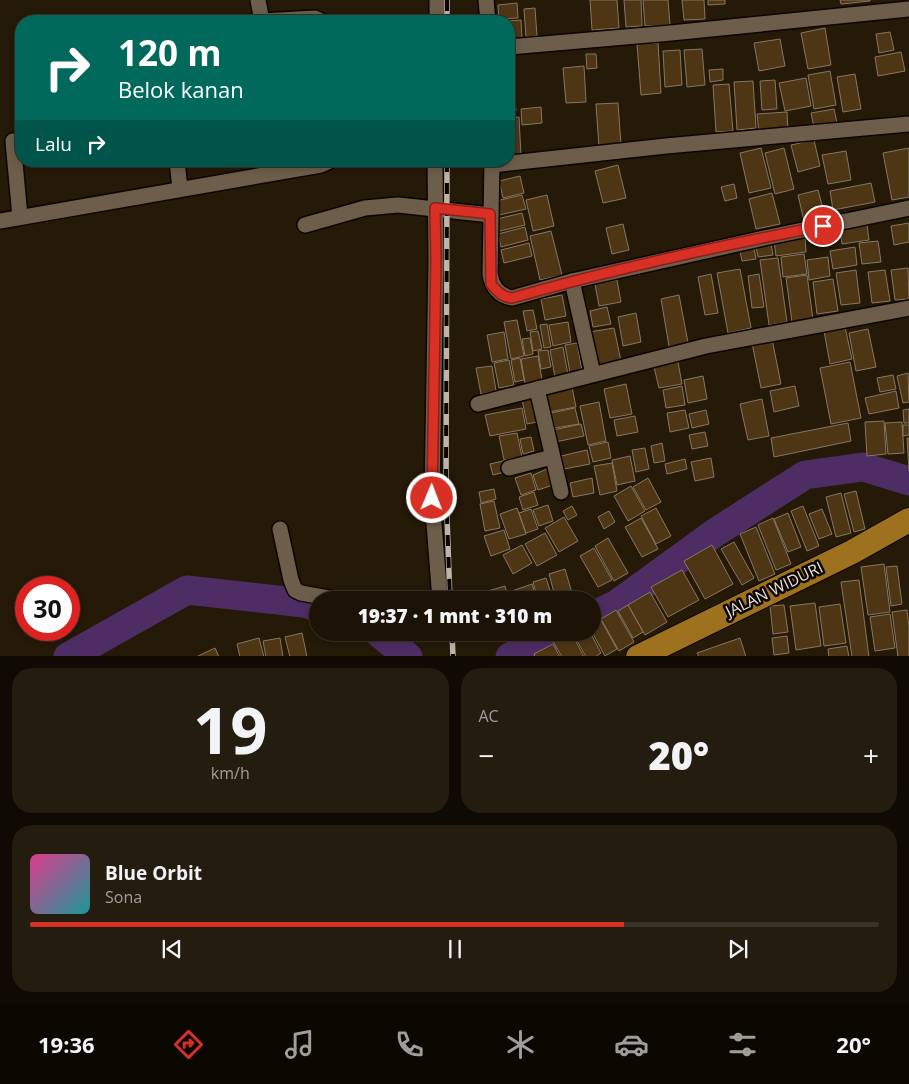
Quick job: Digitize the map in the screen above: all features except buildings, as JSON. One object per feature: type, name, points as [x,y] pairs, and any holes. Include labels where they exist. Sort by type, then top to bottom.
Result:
[{"type":"main road","name":"JALAN WIDURI","points":[[638,656],[852,552],[908,522]]},
{"type":"street","points":[[258,0],[260,15]]},
{"type":"street","points":[[436,15],[437,0]]},
{"type":"street","points":[[486,0],[487,15]]},
{"type":"street","points":[[908,0],[909,5]]},
{"type":"street","points":[[515,46],[909,9]]},
{"type":"street","points":[[515,161],[909,124]]},
{"type":"street","points":[[11,141],[20,217]]},
{"type":"street","points":[[178,167],[180,190]]},
{"type":"street","points":[[0,221],[310,167]]},
{"type":"street","points":[[435,167],[436,259],[432,498],[439,591]]},
{"type":"street","points":[[492,167],[490,214],[491,284],[497,291],[506,297],[512,298],[572,281],[909,208]]},
{"type":"street","points":[[305,225],[365,208],[398,205],[490,214]]},
{"type":"street","points":[[572,281],[592,374]]},
{"type":"street","points":[[478,404],[706,346],[909,308]]},
{"type":"street","points":[[537,389],[561,492]]},
{"type":"street","points":[[510,468],[552,457]]},
{"type":"street","points":[[280,529],[290,580],[295,590],[309,594]]},
{"type":"waterway","points":[[601,612],[617,604],[716,532],[805,475],[863,467],[909,481]]},
{"type":"waterway","points":[[70,656],[187,590],[309,604]]},
{"type":"waterway","points":[[389,641],[407,656]]},
{"type":"waterway","points":[[512,656],[541,641]]},
{"type":"railway","points":[[447,0],[447,15]]},
{"type":"railway","points":[[447,167],[446,490],[450,591]]},
{"type":"railway","points":[[452,641],[453,656]]},
{"type":"route","points":[[432,498],[436,259],[435,208],[490,214],[491,284],[497,291],[506,297],[512,298],[572,281],[823,226]]}]
